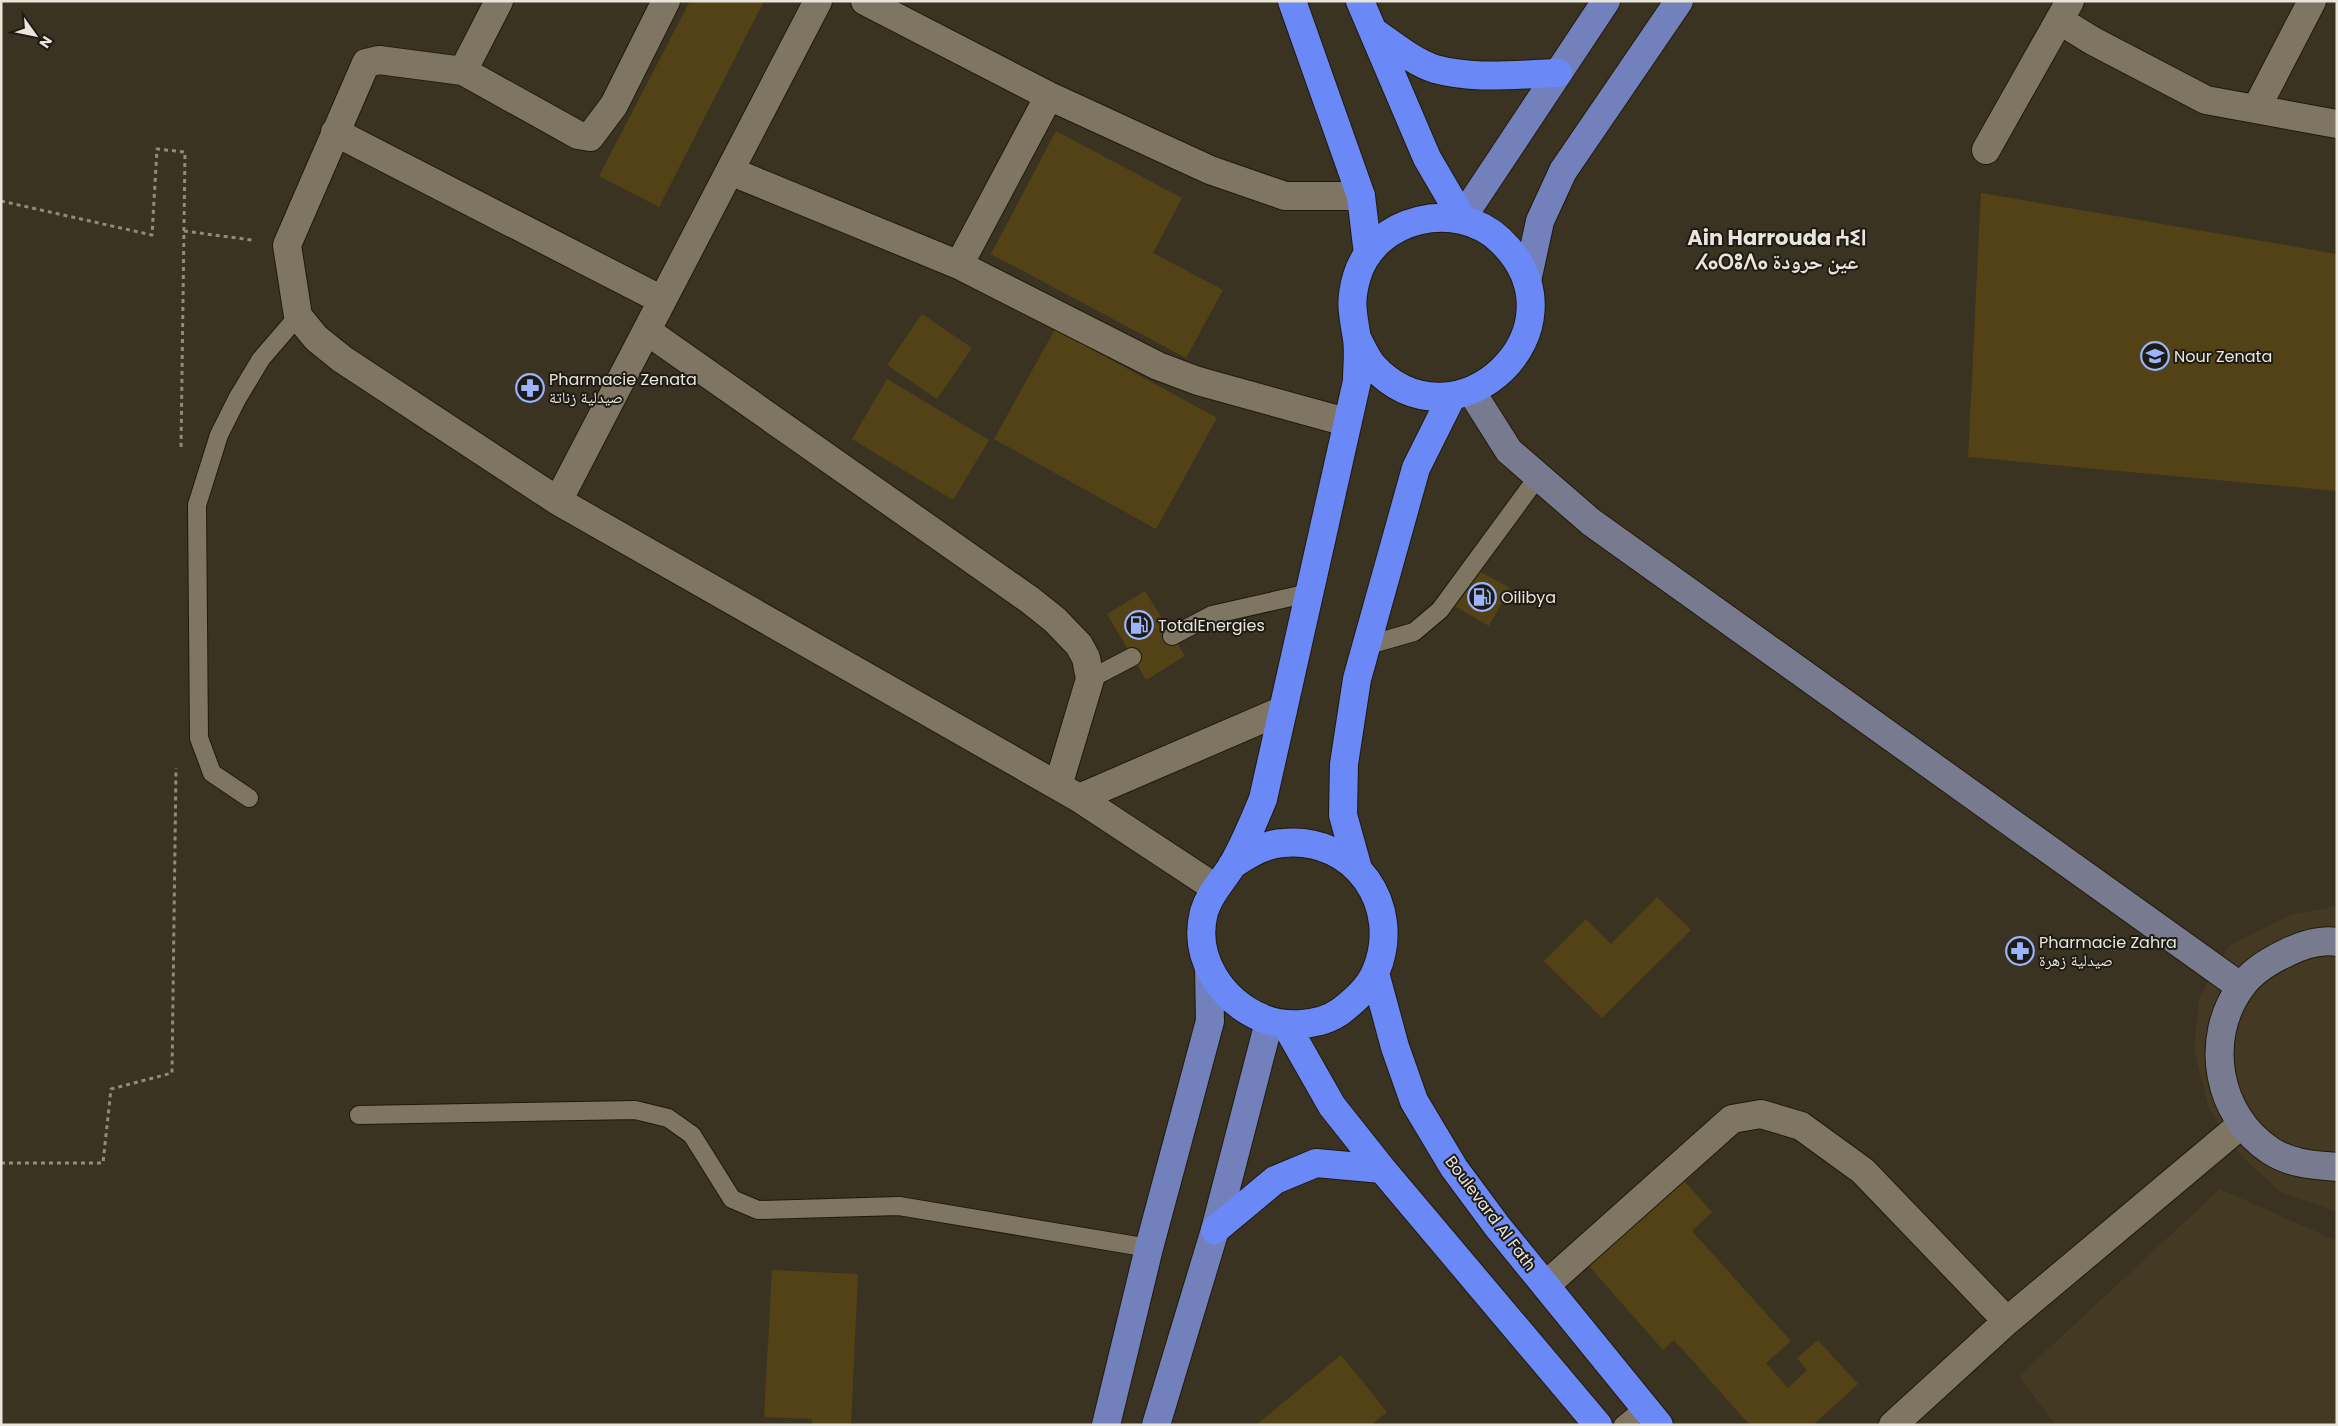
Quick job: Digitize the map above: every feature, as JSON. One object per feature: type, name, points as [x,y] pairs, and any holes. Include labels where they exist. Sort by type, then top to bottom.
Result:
[{"type":"highway","points":[[1292,1],[1361,196],[1368,254]]},
{"type":"highway","points":[[1360,1],[1427,158],[1462,218]]},
{"type":"highway","points":[[1373,31],[1407,55],[1434,69],[1473,75],[1558,73]]},
{"type":"highway","points":[[1435,217],[1462,218],[1491,231],[1513,253],[1527,281],[1531,308],[1526,335],[1514,359],[1495,378],[1461,394],[1423,394],[1395,384],[1373,365],[1358,340],[1352,319],[1352,296],[1357,274],[1368,254],[1387,236],[1410,223],[1435,217]]},
{"type":"highway","points":[[1232,865],[1256,850],[1282,842],[1310,844],[1336,853],[1358,869],[1375,892],[1383,918],[1384,946],[1375,973],[1360,995],[1339,1013],[1313,1022],[1278,1023],[1244,1010],[1223,992],[1209,968],[1202,941],[1204,913],[1214,887],[1232,865],[1250,832],[1263,799],[1346,422],[1357,381],[1358,340]]},
{"type":"highway","points":[[1358,869],[1343,816],[1344,773],[1357,679],[1416,468],[1461,394]]},
{"type":"highway","name":"Boulevard Al Fath","points":[[1375,973],[1396,1048],[1414,1101],[1454,1168],[1497,1226],[1652,1416]]},
{"type":"highway","points":[[1278,1023],[1332,1106],[1382,1169],[1598,1425]]},
{"type":"highway","points":[[1215,1230],[1275,1180],[1316,1163],[1382,1169]]},
{"type":"main road","points":[[1462,218],[1606,1]]},
{"type":"main road","points":[[1527,281],[1540,221],[1563,171],[1679,1]]},
{"type":"main road","points":[[1106,1425],[1149,1248],[1210,1021],[1209,968]]},
{"type":"main road","points":[[1156,1425],[1278,1023]]},
{"type":"street","points":[[463,71],[499,1]]},
{"type":"street","points":[[666,1],[614,105],[590,137],[578,135],[463,71],[379,60],[366,63],[287,245],[298,316],[316,338],[342,360],[558,501],[1068,792],[1214,887]]},
{"type":"street","points":[[558,501],[818,1]]},
{"type":"street","points":[[864,1],[1049,96],[1210,170],[1285,196],[1361,196]]},
{"type":"street","points":[[2256,109],[2312,1]]},
{"type":"street","points":[[1986,150],[2064,10],[2093,40],[2206,100],[2337,124]]},
{"type":"street","points":[[959,264],[1049,96]]},
{"type":"street","points":[[335,132],[662,300]]},
{"type":"street","points":[[730,171],[959,264],[1158,366],[1198,381],[1346,422]]},
{"type":"street","points":[[647,331],[1030,600],[1055,620],[1079,645],[1086,658],[1090,679],[1068,792]]},
{"type":"street","points":[[1461,394],[1509,451],[1537,478],[1591,522],[2241,987]]},
{"type":"street","points":[[1068,792],[1283,710]]},
{"type":"street","points":[[2337,942],[2303,944],[2267,962],[2241,987],[2224,1022],[2218,1055],[2225,1094],[2242,1124],[2271,1151],[2302,1164],[2337,1167]]},
{"type":"street","points":[[1546,1285],[1732,1119],[1762,1114],[1801,1126],[1863,1171],[2007,1322]]},
{"type":"street","points":[[1893,1425],[2007,1322],[2242,1124]]},
{"type":"lane","points":[[249,798],[212,773],[199,738],[197,505],[219,435],[237,399],[262,359],[298,316]]},
{"type":"lane","points":[[1365,646],[1414,632],[1440,610],[1537,478]]},
{"type":"lane","points":[[1172,636],[1212,615],[1309,594]]},
{"type":"lane","points":[[1090,679],[1132,657]]},
{"type":"lane","points":[[359,1115],[635,1110],[668,1118],[692,1135],[732,1199],[758,1210],[900,1206],[1149,1248]]},
{"type":"lane","points":[[1623,1425],[1652,1416]]},
{"type":"path","points":[[1,201],[152,235],[157,149]]},
{"type":"path","points":[[184,231],[287,245]]},
{"type":"path","points":[[1,1164],[103,1163],[112,1089]]},
{"type":"shaded area","points":[[2337,906],[2337,1212],[2281,1192],[2242,1157],[2209,1109],[2194,1051],[2199,998],[2229,946],[2291,915]]},
{"type":"shaded area","points":[[2220,1189],[2337,1241],[2337,1425],[2056,1425],[2019,1376]]},
{"type":"building","points":[[690,1],[764,1],[659,207],[599,176]]},
{"type":"building","points":[[1056,131],[1182,198],[1153,253],[1223,290],[1186,358],[991,254]]},
{"type":"building","name":"Nour Zenata","points":[[1981,193],[2337,254],[2337,491],[1968,457]]},
{"type":"building","points":[[922,314],[972,348],[937,399],[887,365]]},
{"type":"building","points":[[1055,329],[1217,418],[1156,529],[994,439]]},
{"type":"building","points":[[887,379],[989,440],[953,500],[852,439]]},
{"type":"building","name":"Oilibya","points":[[1475,569],[1510,588],[1489,626],[1453,605]]},
{"type":"building","name":"TotalEnergies","points":[[1145,591],[1185,656],[1146,680],[1107,614]]},
{"type":"building","points":[[1657,897],[1691,930],[1602,1018],[1544,961],[1586,919],[1611,944]]},
{"type":"building","points":[[1683,1180],[1712,1212],[1692,1231],[1791,1341],[1766,1363],[1788,1388],[1807,1370],[1797,1358],[1818,1340],[1858,1384],[1813,1425],[1750,1425],[1674,1340],[1663,1350],[1589,1266]]},
{"type":"building","points":[[772,1270],[858,1274],[851,1425],[812,1425],[812,1419],[764,1417]]},
{"type":"building","points":[[1341,1355],[1387,1412],[1371,1425],[1256,1425]]},
{"type":"place","name":"Nour Zenata","points":[[2155,356]]},
{"type":"place","name":"Pharmacie Zenata صيدلية زناتة","points":[[530,388]]},
{"type":"place","name":"Oilibya","points":[[1482,597]]},
{"type":"place","name":"TotalEnergies","points":[[1139,625]]},
{"type":"place","name":"Pharmacie Zahra صيدلية زهرة","points":[[2020,951]]},
{"type":"district","name":"Ain Harrouda ⵄⵉⵏ ⵃⴰⵔⵓⴷⴰ عين حرودة","points":[[1777,250]]}]
